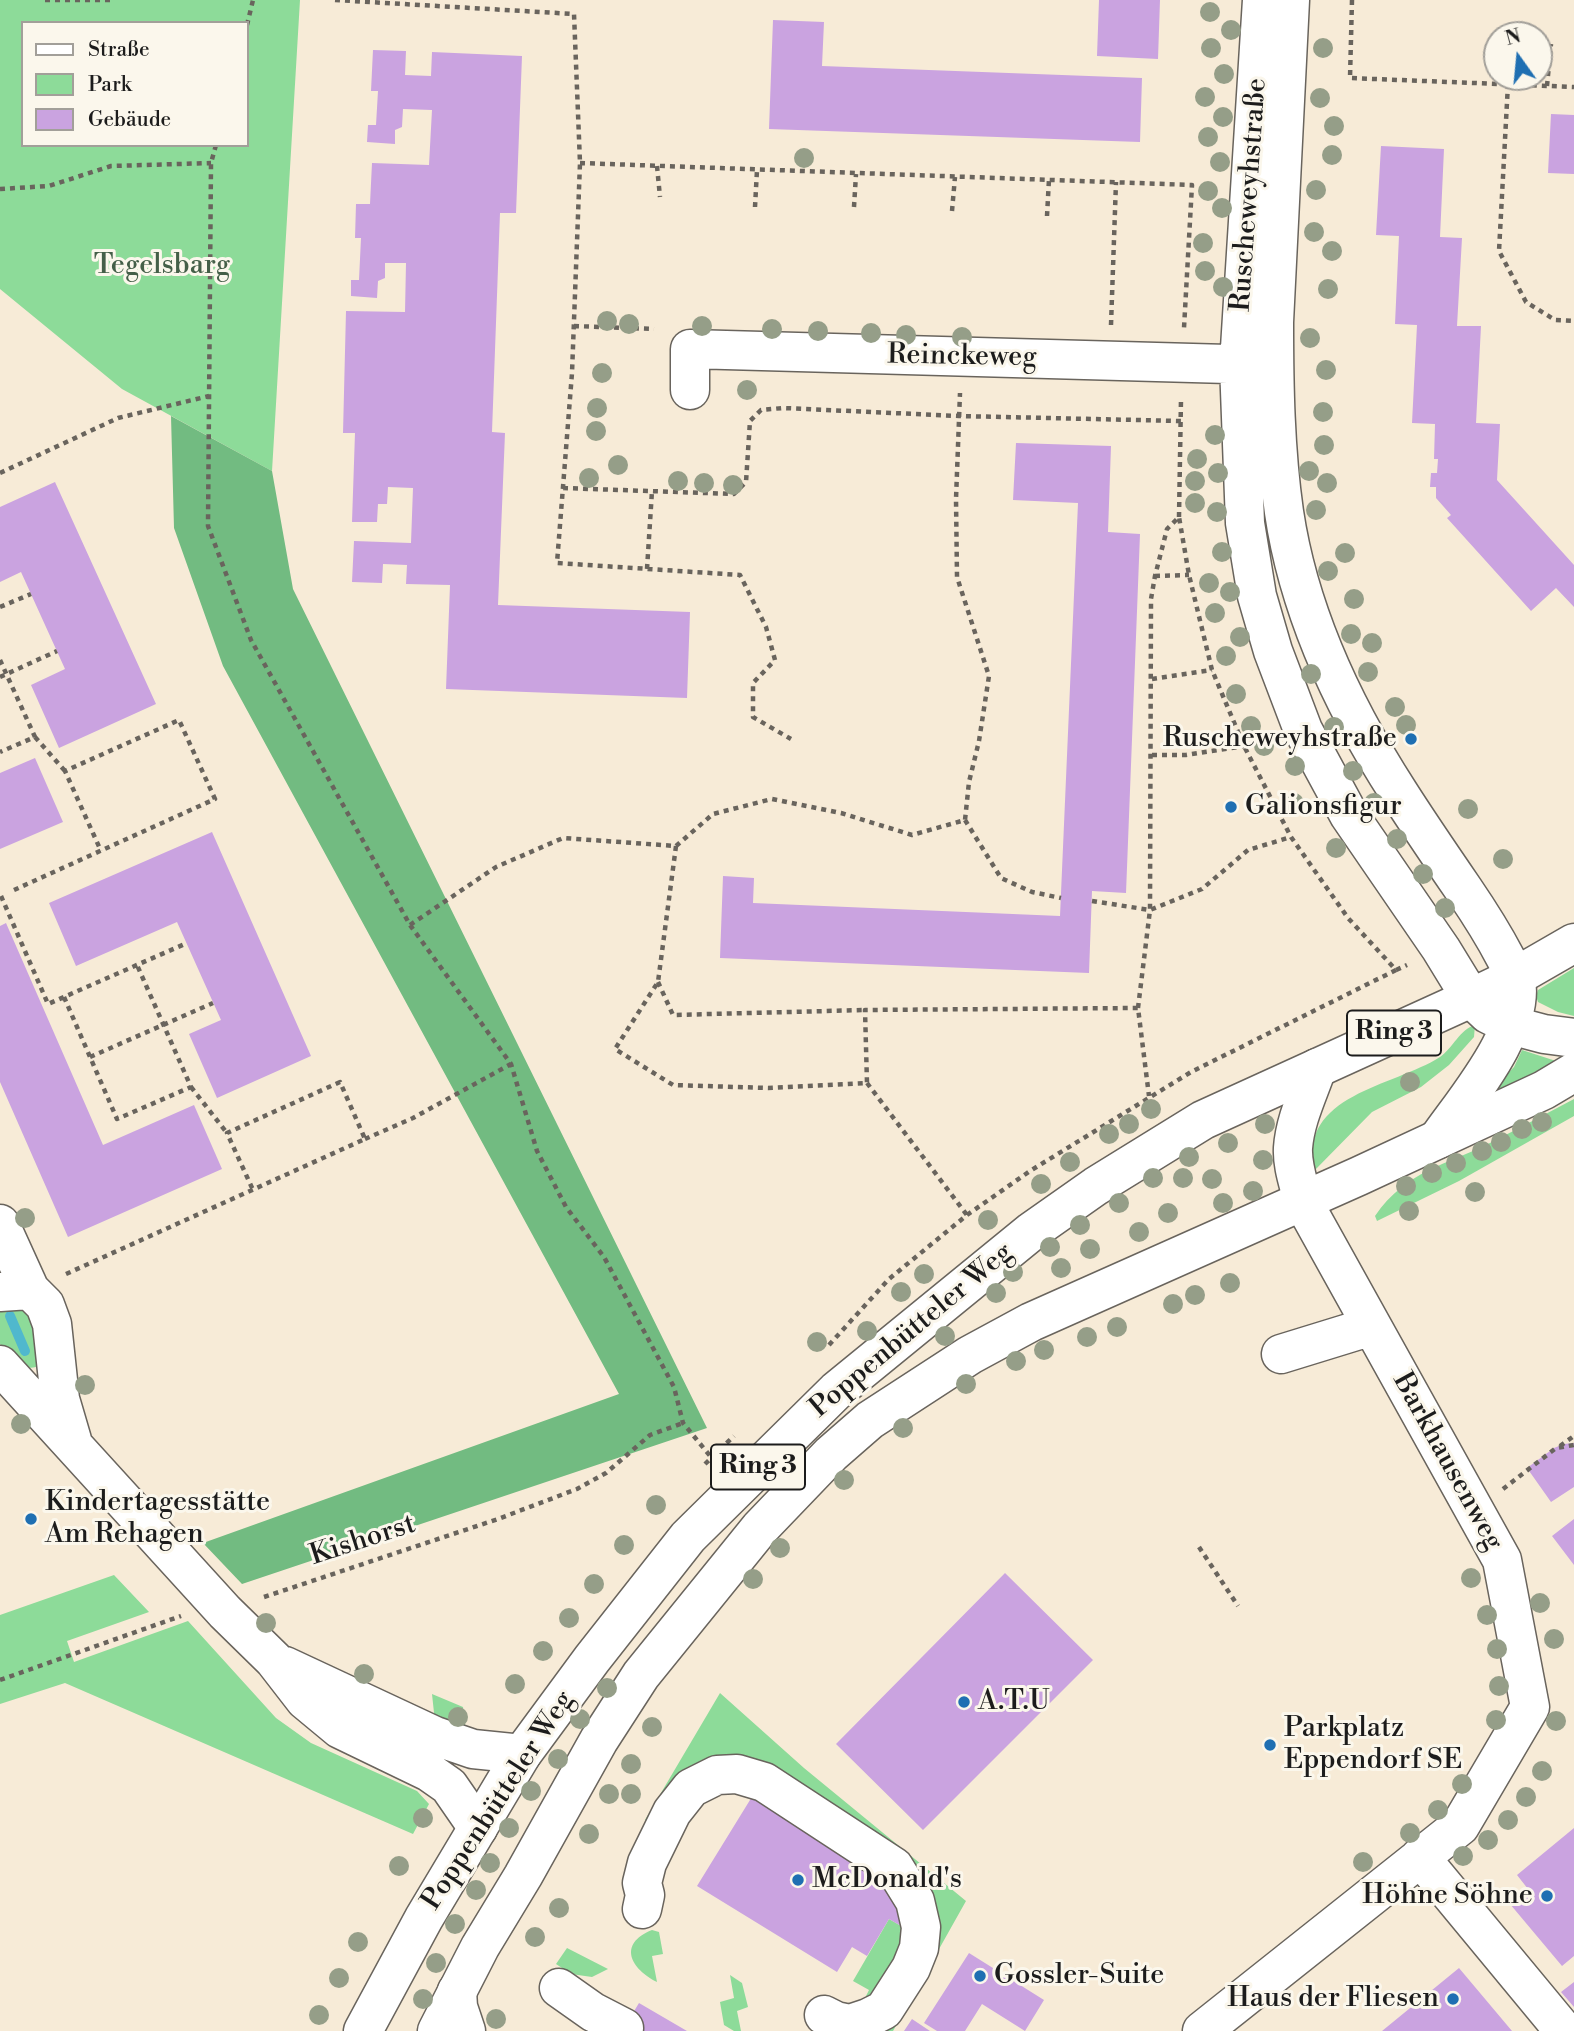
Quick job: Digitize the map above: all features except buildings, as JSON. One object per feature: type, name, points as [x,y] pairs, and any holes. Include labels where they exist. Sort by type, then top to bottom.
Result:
[{"type":"street","name":"Ruscheweyhstraße","points":[[1262,0],[1256,364],[1245,523],[1257,596],[1273,652],[1303,730],[1349,815],[1441,949],[1471,998],[1488,1014],[1510,1024],[1544,1034],[1574,1038]]},
{"type":"street","name":"Ruscheweyhstraße","points":[[1290,0],[1274,322],[1256,364],[1279,466],[1284,513],[1295,565],[1322,649],[1376,757],[1490,928],[1515,977],[1516,1002],[1510,1024],[1489,1067],[1438,1139]]},
{"type":"street","name":"Reinckeweg","points":[[690,390],[690,349],[1256,364]]},
{"type":"street","name":"Poppenbütteler Weg","points":[[363,2031],[424,1918],[522,1754],[592,1659],[688,1537],[836,1391],[1032,1231],[1096,1186],[1203,1120],[1471,998],[1515,977],[1574,943]]},
{"type":"street","name":"Barkhausenweg","points":[[1202,2031],[1460,1826],[1530,1707],[1502,1560],[1303,1202],[1293,1148],[1296,1129],[1317,1068]]},
{"type":"street","name":"Poppenbütteler Weg","points":[[437,2031],[599,1740],[641,1675],[760,1528],[831,1454],[870,1420],[970,1355],[1031,1322],[1303,1202],[1544,1090],[1574,1072]]},
{"type":"street","points":[[0,1224],[15,1291],[45,1304],[52,1324],[60,1399],[74,1445]]},
{"type":"street","points":[[1281,1354],[1372,1326]]},
{"type":"street","points":[[0,1365],[225,1612],[274,1660],[305,1700],[340,1729],[429,1772],[449,1786],[478,1828]]},
{"type":"street","points":[[274,1660],[435,1736],[474,1749],[522,1754]]},
{"type":"street","points":[[642,1909],[645,1895],[642,1882],[646,1863],[671,1812],[691,1788],[717,1775],[737,1774],[764,1782],[894,1867],[915,1901],[921,1927],[919,1948],[911,1968],[884,2010],[850,2024],[824,2015]]},
{"type":"street","points":[[1420,1857],[1564,2031]]},
{"type":"street","points":[[582,2031],[580,2022],[559,1988],[593,2012],[624,2028]]},
{"type":"street","points":[[457,1991],[458,2007],[466,2031]]},
{"type":"path","points":[[45,0],[114,0]]},
{"type":"path","points":[[248,21],[253,0]]},
{"type":"path","points":[[335,0],[574,14],[580,163],[574,326],[557,563],[740,575],[766,627],[775,660],[753,683],[753,717],[791,739]]},
{"type":"path","points":[[1352,0],[1350,78],[1483,83]]},
{"type":"path","points":[[1553,86],[1574,87]]},
{"type":"path","points":[[1508,91],[1499,251],[1526,302],[1555,320],[1574,321]]},
{"type":"path","points":[[215,147],[211,163],[208,526],[251,640],[410,925],[511,1064],[537,1152],[566,1207],[604,1257],[668,1375],[674,1387],[683,1423],[711,1457]]},
{"type":"path","points":[[0,189],[49,186],[111,166],[211,163]]},
{"type":"path","points":[[580,163],[1192,185],[1182,363],[1179,517],[1189,575],[1212,670],[1244,746],[1291,837],[1348,918],[1396,970],[1441,949]]},
{"type":"path","points":[[657,166],[660,197]]},
{"type":"path","points":[[755,207],[757,170]]},
{"type":"path","points":[[854,207],[856,174]]},
{"type":"path","points":[[953,211],[955,177]]},
{"type":"path","points":[[1047,216],[1049,180]]},
{"type":"path","points":[[1110,360],[1116,182]]},
{"type":"path","points":[[574,326],[654,329]]},
{"type":"path","points":[[961,357],[957,577],[989,676],[979,741],[969,782],[965,820],[1001,878],[1032,892],[1061,898]]},
{"type":"path","points":[[0,473],[118,418],[209,396]]},
{"type":"path","points":[[563,488],[734,494],[746,482],[750,421],[761,410],[783,408],[959,416],[1181,421]]},
{"type":"path","points":[[647,569],[652,491]]},
{"type":"path","points":[[1149,1096],[1138,1008],[1150,910],[1151,599],[1154,576],[1167,529],[1179,517]]},
{"type":"path","points":[[1154,576],[1189,575]]},
{"type":"path","points":[[0,607],[31,594]]},
{"type":"path","points":[[0,677],[57,651]]},
{"type":"path","points":[[0,660],[35,737],[65,771],[101,851]]},
{"type":"path","points":[[1152,679],[1212,670]]},
{"type":"path","points":[[14,890],[215,799],[178,720],[65,771]]},
{"type":"path","points":[[0,752],[35,737]]},
{"type":"path","points":[[1152,755],[1186,755],[1244,746]]},
{"type":"path","points":[[867,1083],[768,1088],[673,1085],[615,1049],[658,982],[676,846],[713,814],[772,799],[841,813],[912,835],[965,820]]},
{"type":"path","points":[[1092,901],[1150,910],[1202,889],[1248,850],[1291,837]]},
{"type":"path","points":[[410,925],[496,867],[563,838],[676,846]]},
{"type":"path","points":[[1,896],[48,1004],[187,943]]},
{"type":"path","points":[[136,965],[191,1087],[227,1133],[253,1189]]},
{"type":"path","points":[[658,982],[673,1015],[865,1010],[1138,1008]]},
{"type":"path","points":[[64,997],[117,1119],[191,1087]]},
{"type":"path","points":[[90,1057],[213,1003]]},
{"type":"path","points":[[865,1010],[867,1083],[967,1215]]},
{"type":"path","points":[[15,1291],[413,1118],[511,1064]]},
{"type":"path","points":[[227,1133],[340,1082],[365,1139]]},
{"type":"path","name":"Kishorst","points":[[0,1680],[179,1616],[225,1612],[498,1519],[577,1489],[606,1473],[650,1435],[683,1423]]},
{"type":"path","points":[[1471,1506],[1501,1491],[1574,1436]]},
{"type":"path","points":[[1556,1448],[1574,1445]]},
{"type":"path","points":[[1199,1547],[1238,1606]]},
{"type":"green space","name":"Tegelsbarg","points":[[0,0],[300,0],[272,471],[122,389],[0,289]]},
{"type":"green space","points":[[171,416],[272,471],[293,589],[707,1428],[242,1584],[203,1543],[619,1394],[223,666],[174,528]]},
{"type":"green space","points":[[1574,968],[1574,1016],[1538,1002],[1538,990]]},
{"type":"green space","points":[[1475,1025],[1474,1037],[1449,1065],[1421,1087],[1372,1112],[1314,1171],[1313,1145],[1320,1125],[1334,1109],[1353,1096],[1440,1057],[1465,1030]]},
{"type":"green space","points":[[1522,1050],[1556,1061],[1497,1090],[1497,1084],[1514,1067]]},
{"type":"green space","points":[[1574,1099],[1574,1116],[1459,1181],[1377,1221],[1375,1216],[1387,1201],[1414,1179]]},
{"type":"green space","points":[[18,1304],[33,1316],[39,1361],[36,1367],[20,1364],[0,1344],[0,1311]]},
{"type":"green space","points":[[114,1575],[149,1612],[67,1641],[74,1662],[188,1621],[276,1718],[311,1743],[417,1791],[429,1804],[413,1834],[65,1683],[0,1704],[0,1615]]},
{"type":"green space","points":[[720,1693],[804,1768],[966,1901],[893,2031],[875,2031],[936,1932],[708,1762],[696,1765],[679,1776],[654,1824],[645,1820]]},
{"type":"green space","points":[[432,1694],[463,1707],[466,1732],[435,1722]]},
{"type":"green space","points":[[889,1919],[915,1934],[869,2008],[866,1996],[869,1990],[853,1981]]},
{"type":"green space","points":[[652,1930],[659,1932],[663,1954],[652,1956],[657,1982],[635,1964],[631,1949],[634,1942]]},
{"type":"green space","points":[[567,1948],[608,1969],[592,1977],[571,1974],[556,1964]]},
{"type":"green space","points":[[730,1975],[742,1983],[748,2007],[737,2011],[741,2031],[734,2031],[724,2025],[720,2002],[734,1998]]},
{"type":"waterway","points":[[10,1316],[25,1351]]},
{"type":"place","name":"Ruscheweyhstraße","points":[[1411,739]]},
{"type":"place","name":"Galionsfigur","points":[[1231,807]]},
{"type":"place","name":"Kindertagesstätte Am Rehagen","points":[[31,1519]]},
{"type":"place","name":"A.T.U","points":[[964,1702]]},
{"type":"place","name":"Parkplatz Eppendorf SE","points":[[1270,1745]]},
{"type":"place","name":"McDonald's","points":[[798,1880]]},
{"type":"place","name":"Höhne Söhne","points":[[1547,1896]]},
{"type":"place","name":"Gossler-Suite","points":[[980,1976]]},
{"type":"place","name":"Haus der Fliesen","points":[[1453,1999]]}]
